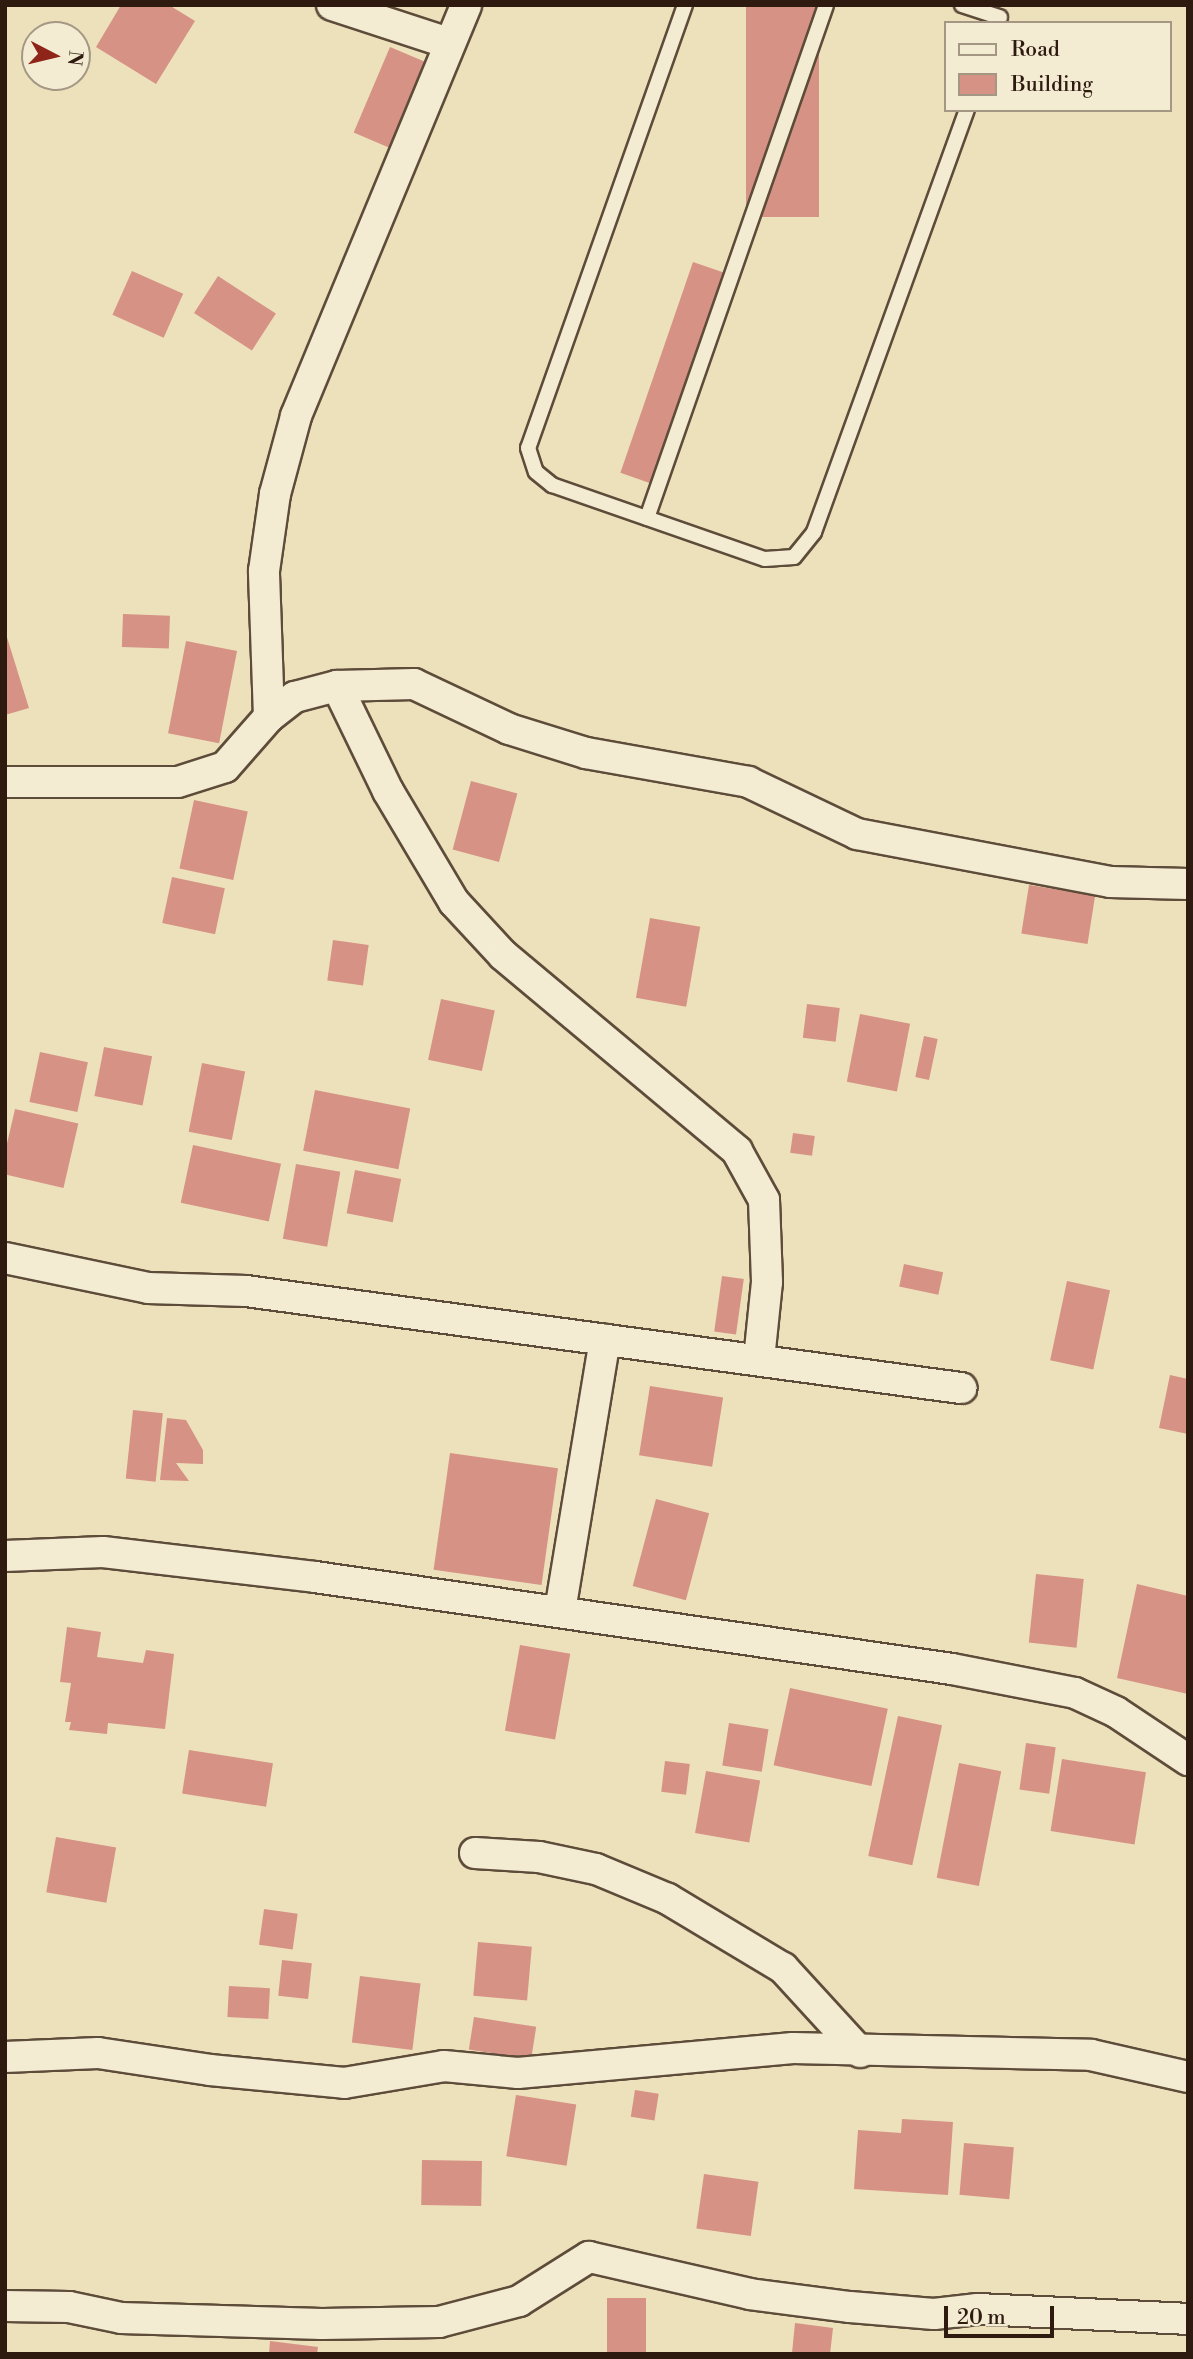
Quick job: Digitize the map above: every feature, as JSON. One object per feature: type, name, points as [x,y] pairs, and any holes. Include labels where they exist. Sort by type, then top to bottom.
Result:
[{"type":"street","points":[[332,5],[448,43]]},
{"type":"street","points":[[269,717],[264,571],[275,494],[289,442],[448,43],[466,5]]},
{"type":"street","points":[[5,782],[178,782],[225,767],[269,717],[295,697],[337,686],[414,684],[509,729],[586,753],[748,782],[857,834],[1110,882],[1188,884]]},
{"type":"street","points":[[337,686],[388,790],[454,902],[503,955],[737,1151],[764,1200],[766,1282],[759,1360]]},
{"type":"street","points":[[5,1258],[148,1289],[246,1291],[961,1388]]},
{"type":"street","points":[[560,1611],[605,1340]]},
{"type":"street","points":[[5,1556],[103,1552],[560,1611],[952,1669],[1075,1693],[1116,1712],[1188,1760]]},
{"type":"street","points":[[475,1853],[539,1857],[596,1869],[668,1899],[783,1968],[860,2053]]},
{"type":"street","points":[[5,2057],[98,2053],[224,2072],[344,2083],[444,2066],[518,2073],[793,2048],[860,2053],[1091,2055],[1188,2077]]},
{"type":"street","points":[[5,2306],[69,2307],[121,2318],[321,2324],[439,2322],[519,2301],[589,2257],[750,2294],[850,2306],[934,2314],[978,2309],[1188,2319]]},
{"type":"lane","points":[[685,5],[528,448],[536,472],[552,485],[765,559],[794,557],[814,532],[966,112]]},
{"type":"lane","points":[[647,518],[826,5]]},
{"type":"lane","points":[[962,5],[1001,15]]},
{"type":"building","points":[[121,5],[169,5],[195,21],[156,84],[96,47]]},
{"type":"building","points":[[746,5],[819,5],[819,217],[746,217]]},
{"type":"building","points":[[390,47],[433,65],[397,151],[354,133]]},
{"type":"building","points":[[693,262],[725,273],[653,484],[620,473]]},
{"type":"building","points":[[132,271],[183,294],[164,338],[112,315]]},
{"type":"building","points":[[218,276],[276,314],[252,350],[194,313]]},
{"type":"building","points":[[123,614],[170,616],[169,649],[122,647]]},
{"type":"building","points":[[5,631],[29,708],[5,715]]},
{"type":"building","points":[[186,641],[237,651],[219,743],[168,733]]},
{"type":"building","points":[[471,781],[517,793],[499,862],[453,850]]},
{"type":"building","points":[[194,800],[248,811],[233,880],[179,868]]},
{"type":"building","points":[[172,877],[225,888],[215,934],[162,923]]},
{"type":"building","points":[[1029,885],[1095,895],[1088,944],[1021,933]]},
{"type":"building","points":[[650,918],[700,927],[686,1007],[636,998]]},
{"type":"building","points":[[333,940],[369,945],[363,986],[327,981]]},
{"type":"building","points":[[441,999],[495,1010],[482,1071],[428,1060]]},
{"type":"building","points":[[807,1004],[840,1008],[836,1042],[803,1038]]},
{"type":"building","points":[[860,1014],[910,1024],[897,1091],[847,1082]]},
{"type":"building","points":[[924,1036],[938,1039],[929,1080],[915,1077]]},
{"type":"building","points":[[104,1047],[152,1056],[143,1105],[94,1096]]},
{"type":"building","points":[[40,1052],[88,1062],[77,1112],[29,1102]]},
{"type":"building","points":[[202,1063],[245,1071],[232,1140],[189,1132]]},
{"type":"building","points":[[315,1090],[410,1109],[398,1169],[303,1151]]},
{"type":"building","points":[[15,1109],[78,1124],[63,1188],[5,1174],[5,1152]]},
{"type":"building","points":[[793,1133],[815,1136],[812,1156],[790,1153]]},
{"type":"building","points":[[193,1145],[281,1164],[269,1221],[181,1203]]},
{"type":"building","points":[[296,1164],[340,1172],[327,1247],[283,1239]]},
{"type":"building","points":[[355,1170],[401,1179],[393,1222],[347,1213]]},
{"type":"building","points":[[904,1264],[943,1272],[938,1295],[899,1286]]},
{"type":"building","points":[[722,1276],[744,1279],[736,1335],[714,1331]]},
{"type":"building","points":[[1067,1281],[1110,1290],[1093,1369],[1050,1360]]},
{"type":"building","points":[[1170,1375],[1188,1379],[1188,1434],[1159,1428]]},
{"type":"building","points":[[650,1386],[723,1398],[712,1467],[639,1455]]},
{"type":"building","points":[[133,1410],[163,1413],[156,1482],[126,1479]]},
{"type":"building","points":[[167,1418],[186,1420],[203,1450],[203,1464],[176,1463],[189,1481],[160,1480]]},
{"type":"building","points":[[450,1453],[558,1468],[542,1585],[434,1570]]},
{"type":"building","points":[[656,1499],[709,1513],[686,1600],[633,1586]]},
{"type":"building","points":[[1036,1574],[1084,1579],[1077,1648],[1029,1643]]},
{"type":"building","points":[[1137,1584],[1188,1596],[1188,1694],[1117,1678]]},
{"type":"building","points":[[67,1627],[101,1632],[97,1657],[143,1663],[146,1650],[174,1654],[165,1729],[108,1723],[107,1734],[69,1730],[71,1722],[65,1722],[71,1683],[60,1682]]},
{"type":"building","points":[[520,1645],[570,1654],[555,1740],[505,1731]]},
{"type":"building","points":[[790,1688],[888,1709],[871,1786],[774,1765]]},
{"type":"building","points":[[898,1716],[942,1725],[912,1865],[868,1856]]},
{"type":"building","points":[[729,1723],[769,1729],[762,1772],[722,1765]]},
{"type":"building","points":[[1026,1743],[1056,1747],[1049,1794],[1019,1790]]},
{"type":"building","points":[[189,1750],[273,1763],[266,1807],[182,1793]]},
{"type":"building","points":[[1062,1759],[1146,1772],[1135,1844],[1051,1831]]},
{"type":"building","points":[[665,1761],[690,1764],[686,1795],[661,1792]]},
{"type":"building","points":[[959,1763],[1001,1771],[979,1886],[937,1878]]},
{"type":"building","points":[[706,1771],[760,1781],[749,1843],[695,1833]]},
{"type":"building","points":[[56,1837],[116,1848],[106,1903],[46,1892]]},
{"type":"building","points":[[264,1909],[298,1914],[293,1949],[259,1945]]},
{"type":"building","points":[[478,1942],[532,1947],[527,2001],[473,1996]]},
{"type":"building","points":[[282,1960],[312,1963],[308,1999],[278,1996]]},
{"type":"building","points":[[360,1976],[421,1983],[412,2050],[352,2043]]},
{"type":"building","points":[[229,1986],[270,1988],[268,2019],[227,2017]]},
{"type":"building","points":[[474,2017],[536,2027],[531,2059],[469,2050]]},
{"type":"building","points":[[635,2090],[659,2094],[654,2120],[631,2117]]},
{"type":"building","points":[[516,2095],[576,2105],[567,2166],[506,2156]]},
{"type":"building","points":[[902,2119],[953,2122],[948,2195],[854,2189],[858,2130],[901,2133]]},
{"type":"building","points":[[964,2143],[1014,2147],[1009,2199],[959,2195]]},
{"type":"building","points":[[422,2160],[482,2161],[481,2206],[421,2205]]},
{"type":"building","points":[[704,2174],[758,2182],[751,2236],[696,2228]]},
{"type":"building","points":[[607,2298],[646,2298],[646,2353],[607,2353]]},
{"type":"building","points":[[795,2323],[833,2328],[830,2354],[792,2353]]},
{"type":"building","points":[[270,2341],[318,2347],[317,2354],[269,2354]]}]
